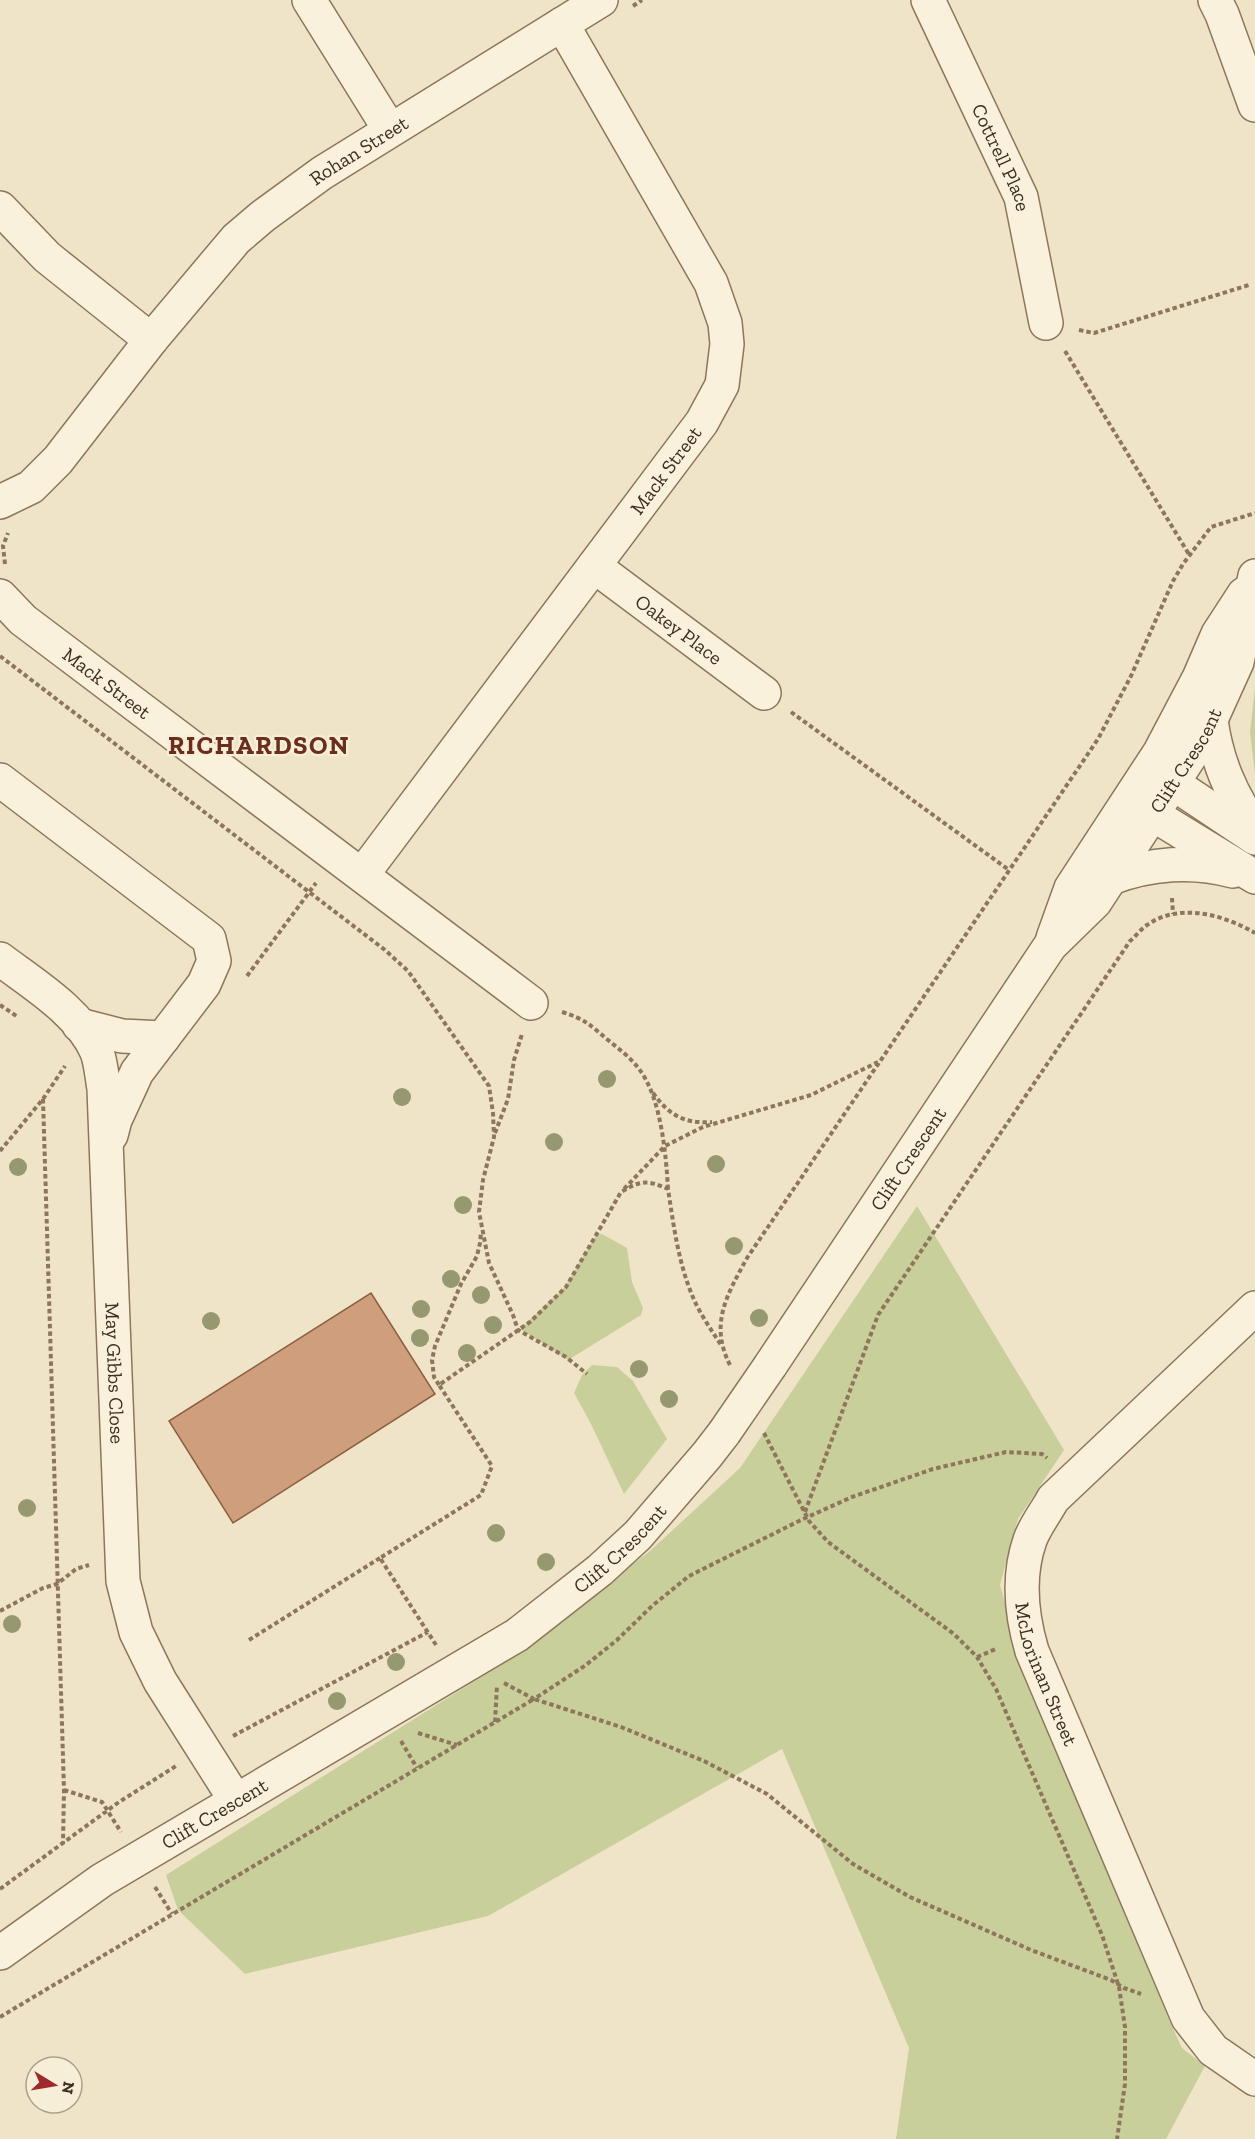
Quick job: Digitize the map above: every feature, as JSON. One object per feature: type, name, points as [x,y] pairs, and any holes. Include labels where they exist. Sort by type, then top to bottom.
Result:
[{"type":"street","points":[[309,0],[390,130]]},
{"type":"street","name":"Cottrell Place","points":[[928,0],[1021,197],[1046,324]]},
{"type":"street","points":[[1215,0],[1255,105]]},
{"type":"street","name":"Rohan Street","points":[[6,514],[58,460],[151,340],[236,240],[263,216],[322,173],[562,24],[612,6]]},
{"type":"street","name":"Mack Street","points":[[349,866],[594,566],[702,422],[722,385],[727,344],[725,323],[711,283],[562,24]]},
{"type":"street","points":[[0,208],[47,257],[151,340]]},
{"type":"street","name":"Oakey Place","points":[[594,566],[764,693]]},
{"type":"street","name":"Clift Crescent","points":[[1161,775],[1204,735],[1238,662],[1255,577]]},
{"type":"street","name":"Clift Crescent","points":[[1050,946],[1071,888],[1141,807],[1161,775],[1218,634],[1255,577]]},
{"type":"street","name":"Mack Street","points":[[0,597],[23,620],[531,1003]]},
{"type":"street","points":[[1211,720],[1226,779],[1246,817],[1255,827]]},
{"type":"street","points":[[1161,775],[1255,838]]},
{"type":"street","points":[[0,780],[210,939],[214,961],[204,984],[137,1072],[115,1120],[106,1151]]},
{"type":"street","points":[[1141,807],[1255,877]]},
{"type":"street","name":"Clift Crescent","points":[[0,1953],[102,1880],[517,1635],[600,1570],[638,1535],[708,1455],[724,1433],[1050,946],[1095,902],[1111,878],[1141,807]]},
{"type":"street","points":[[1111,878],[1169,864],[1213,866],[1255,877]]},
{"type":"street","name":"May Gibbs Close","points":[[0,959],[76,1019],[97,1052],[104,1089],[123,1581],[136,1632],[160,1681],[236,1801]]},
{"type":"street","points":[[80,1025],[122,1036],[163,1038]]},
{"type":"street","name":"McLorinan Street","points":[[1255,1308],[1053,1499],[1030,1539],[1021,1583],[1025,1629],[1032,1651],[1188,2019],[1213,2050],[1255,2079]]},
{"type":"path","points":[[612,6],[642,0]]},
{"type":"path","points":[[1046,324],[1094,333],[1249,285]]},
{"type":"path","points":[[1046,324],[1072,361],[1190,556]]},
{"type":"path","points":[[721,1345],[720,1326],[725,1303],[747,1258],[1098,739],[1131,676],[1173,581],[1211,527],[1255,513]]},
{"type":"path","points":[[0,566],[5,565],[3,546],[6,514]]},
{"type":"path","points":[[0,656],[385,950],[408,971],[489,1086],[494,1137]]},
{"type":"path","points":[[764,693],[1009,870]]},
{"type":"path","points":[[245,978],[309,892],[349,866]]},
{"type":"path","points":[[804,1513],[878,1315],[1130,942],[1148,925],[1170,915],[1188,913],[1220,918],[1240,924],[1255,933]]},
{"type":"path","points":[[586,1374],[566,1357],[518,1330],[489,1263],[481,1228],[479,1212],[483,1180],[494,1137],[508,1099],[514,1060],[531,1003],[582,1017],[631,1059],[663,1106],[678,1118],[701,1123],[720,1121]]},
{"type":"path","points":[[438,1385],[530,1322],[566,1287],[621,1192],[665,1146],[720,1121],[811,1095],[880,1061]]},
{"type":"path","points":[[651,1089],[665,1146],[668,1189],[676,1242],[696,1304],[721,1345],[734,1374]]},
{"type":"path","points":[[0,1151],[44,1099],[64,1790],[63,1843]]},
{"type":"path","points":[[621,1192],[644,1181],[653,1182],[668,1189]]},
{"type":"path","points":[[249,1640],[481,1495],[492,1466],[438,1385],[434,1377],[432,1360],[435,1346],[461,1284],[477,1257],[481,1228]]},
{"type":"path","points":[[759,1424],[804,1513],[828,1542],[954,1634],[979,1660],[996,1689],[1102,1935],[1118,1984],[1125,2027],[1125,2084],[1117,2139]]},
{"type":"path","points":[[0,2017],[534,1699],[586,1665],[688,1576],[852,1497],[933,1469],[1006,1452],[1042,1454],[1070,1483]]},
{"type":"path","points":[[380,1558],[428,1632]]},
{"type":"path","points":[[0,1611],[43,1588],[57,1584]]},
{"type":"path","points":[[497,1680],[534,1699],[621,1726],[704,1761],[767,1794],[853,1864],[910,1897],[1031,1950],[1162,2002],[1179,1997]]},
{"type":"path","points":[[414,1732],[457,1745]]},
{"type":"path","points":[[408,1736],[401,1740],[417,1768]]},
{"type":"path","points":[[64,1790],[102,1802]]},
{"type":"green space","points":[[1255,688],[1255,775],[1250,732]]},
{"type":"green space","points":[[917,1206],[1064,1450],[1018,1519],[1000,1585],[1024,1670],[1169,2020],[1182,2048],[1205,2066],[1166,2139],[896,2139],[909,2048],[782,1749],[488,1916],[245,1974],[178,1910],[166,1875],[492,1670],[650,1551],[740,1468]]},
{"type":"green space","points":[[602,1234],[627,1248],[632,1282],[643,1308],[641,1315],[568,1360],[522,1330],[523,1326],[564,1288],[596,1235]]},
{"type":"green space","points":[[592,1365],[617,1367],[633,1381],[667,1439],[624,1494],[574,1393],[582,1375]]},
{"type":"building","points":[[371,1293],[435,1394],[233,1523],[169,1421]]},
{"type":"district","name":"RICHARDSON","points":[[259,745]]}]
